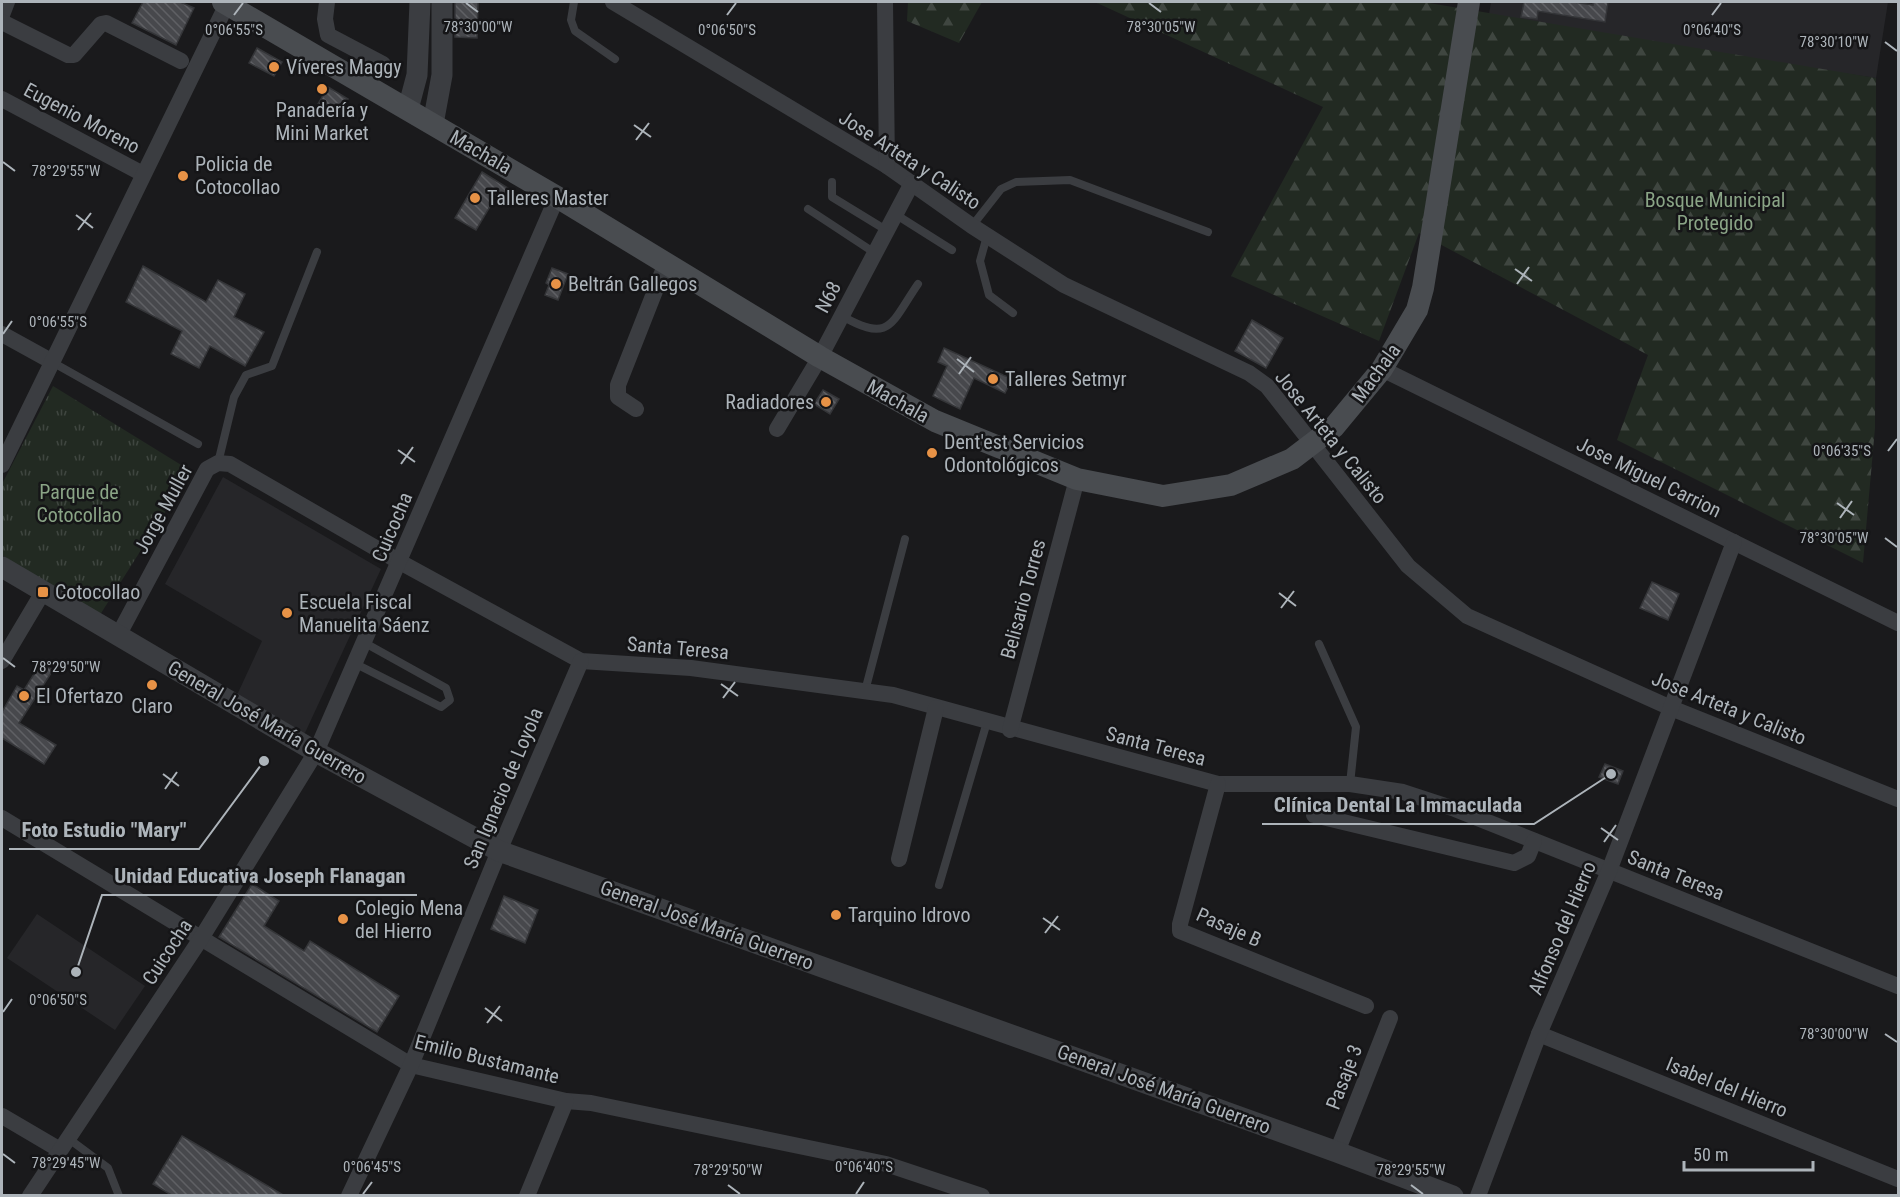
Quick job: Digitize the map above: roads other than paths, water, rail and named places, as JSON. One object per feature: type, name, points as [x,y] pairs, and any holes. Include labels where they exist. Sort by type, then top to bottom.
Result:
[{"type":"main road","name":"Machala","points":[[225,3],[557,197],[820,357],[935,421],[1077,479],[1163,496],[1231,486],[1270,470],[1313,445],[1334,427],[1382,369],[1408,328],[1417,310],[1423,288],[1469,2]]},
{"type":"street","points":[[2,15],[7,2]]},
{"type":"street","points":[[327,2],[325,19],[328,35],[383,64]]},
{"type":"street","points":[[408,110],[417,75],[420,2]]},
{"type":"street","points":[[434,124],[442,75],[442,2]]},
{"type":"street","name":"Jose Arteta y Calisto","points":[[613,2],[887,166],[972,226],[1064,285],[1249,374],[1267,386],[1408,566],[1467,616],[1671,708],[1899,799]]},
{"type":"street","points":[[885,2],[887,166]]},
{"type":"street","points":[[2,465],[225,3]]},
{"type":"street","points":[[2,22],[68,56],[74,55],[101,24],[106,23],[181,61]]},
{"type":"street","name":"Eugenio Moreno","points":[[2,99],[143,174]]},
{"type":"street","name":"N68","points":[[777,429],[820,357],[912,183]]},
{"type":"street","name":"Cuicocha","points":[[30,1196],[200,940],[316,752],[557,197]]},
{"type":"street","points":[[636,409],[618,397],[618,386],[666,263]]},
{"type":"street","points":[[2,334],[51,361]]},
{"type":"street","name":"Jose Miguel Carrion","points":[[1382,369],[1899,623]]},
{"type":"street","name":"Jorge Muller","points":[[118,636],[207,469],[218,463],[230,464],[400,562]]},
{"type":"street","name":"Belisario Torres","points":[[1010,729],[1077,479]]},
{"type":"street","name":"Alfonso del Hierro","points":[[1478,1196],[1539,1034],[1610,871],[1734,542]]},
{"type":"street","name":"Santa Teresa","points":[[400,562],[580,661],[691,668],[865,691],[1218,784],[1350,784],[1403,792],[1610,871],[1899,986]]},
{"type":"street","name":"General José María Guerrero","points":[[2,567],[316,752],[499,851],[1337,1152],[1453,1196]]},
{"type":"street","points":[[2,661],[43,592]]},
{"type":"street","name":"San Ignacio de Loyola","points":[[349,1196],[411,1065],[580,661]]},
{"type":"street","points":[[899,859],[936,708]]},
{"type":"street","name":"Pasaje B","points":[[1218,784],[1180,931],[1366,1006]]},
{"type":"street","points":[[1314,815],[1514,863],[1528,856],[1533,841]]},
{"type":"street","name":"Emilio Bustamante","points":[[2,818],[200,940],[411,1065],[566,1101],[886,1164],[974,1194]]},
{"type":"street","name":"Pasaje 3","points":[[1337,1152],[1390,1018]]},
{"type":"street","name":"Isabel del Hierro","points":[[1539,1034],[1899,1179]]},
{"type":"street","points":[[527,1196],[566,1101]]},
{"type":"street","points":[[2,1116],[64,1144]]},
{"type":"lane","points":[[574,2],[571,20],[574,31],[615,59]]},
{"type":"lane","points":[[972,226],[1001,189],[1016,182],[1070,180],[1208,232]]},
{"type":"lane","points":[[832,182],[832,197],[886,230]]},
{"type":"lane","points":[[808,209],[875,253]]},
{"type":"lane","points":[[895,214],[952,250]]},
{"type":"lane","points":[[987,236],[980,261],[989,295],[1013,313]]},
{"type":"lane","points":[[218,463],[234,397],[246,375],[272,366],[317,252]]},
{"type":"lane","points":[[842,316],[875,331],[882,330],[890,325],[918,284]]},
{"type":"lane","points":[[51,361],[198,444]]},
{"type":"lane","points":[[865,691],[905,539]]},
{"type":"lane","points":[[356,664],[441,707],[450,700],[446,688],[365,643]]},
{"type":"lane","points":[[1319,644],[1356,727],[1350,784]]},
{"type":"lane","points":[[939,885],[987,722]]},
{"type":"lane","points":[[64,1144],[108,1168],[119,1196]]},
{"type":"place","name":"Víveres Maggy","points":[[274,67]]},
{"type":"place","name":"Panadería y Mini Market","points":[[322,89]]},
{"type":"place","name":"Policia de Cotocollao","points":[[183,176]]},
{"type":"place","name":"Talleres Master","points":[[475,198]]},
{"type":"place","name":"Beltrán Gallegos","points":[[556,284]]},
{"type":"place","name":"Talleres Setmyr","points":[[993,379]]},
{"type":"place","name":"Radiadores","points":[[826,402]]},
{"type":"place","name":"Dent'est Servicios Odontológicos","points":[[932,453]]},
{"type":"place","name":"Cotocollao","points":[[43,592]]},
{"type":"place","name":"Escuela Fiscal Manuelita Sáenz","points":[[287,613]]},
{"type":"place","name":"Claro","points":[[152,685]]},
{"type":"place","name":"El Ofertazo","points":[[24,696]]},
{"type":"place","name":"Foto Estudio \"Mary\"","points":[[264,761]]},
{"type":"place","name":"Clínica Dental La Immaculada","points":[[1611,774]]},
{"type":"place","name":"Tarquino Idrovo","points":[[836,915]]},
{"type":"place","name":"Colegio Mena del Hierro","points":[[343,919]]},
{"type":"place","name":"Unidad Educativa Joseph Flanagan","points":[[76,972]]},
{"type":"park label","name":"Bosque Municipal Protegido","points":[[1715,212]]},
{"type":"park label","name":"Parque de Cotocollao","points":[[79,504]]}]
